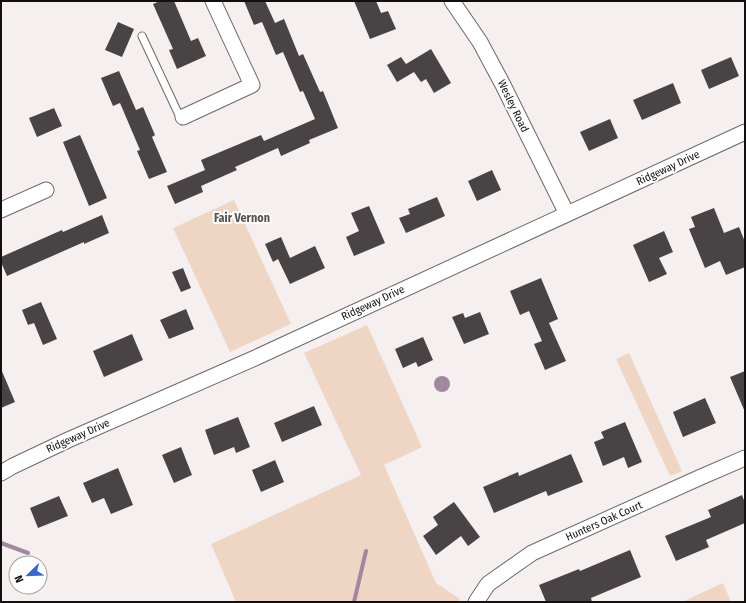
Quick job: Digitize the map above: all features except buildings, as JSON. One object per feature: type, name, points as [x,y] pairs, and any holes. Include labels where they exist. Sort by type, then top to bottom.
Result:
[{"type":"street","points":[[183,117],[252,85],[213,1]]},
{"type":"street","name":"Wesley Road","points":[[452,1],[480,42],[567,214]]},
{"type":"street","name":"Ridgeway Drive","points":[[1,473],[68,440],[262,355],[745,132]]},
{"type":"street","points":[[1,210],[46,190]]},
{"type":"street","name":"Hunters Oak Court","points":[[476,602],[488,584],[532,553],[745,458]]},
{"type":"lane","points":[[142,36],[179,115],[183,117]]},
{"type":"shaded area","points":[[234,200],[291,324],[230,352],[173,228]]},
{"type":"shaded area","points":[[367,325],[422,447],[384,465],[436,583],[460,599],[458,602],[236,602],[211,544],[361,475],[304,353]]},
{"type":"shaded area","points":[[629,353],[682,471],[670,476],[616,359]]},
{"type":"shaded area","points":[[442,376],[449,381],[450,384],[445,391],[442,392],[435,387],[434,384],[439,377]]},
{"type":"shaded area","points":[[723,583],[731,602],[682,602]]},
{"type":"waterway","points":[[1,543],[28,553]]},
{"type":"waterway","points":[[354,602],[366,551]]},
{"type":"district","name":"Fair Vernon","points":[[242,218]]}]
